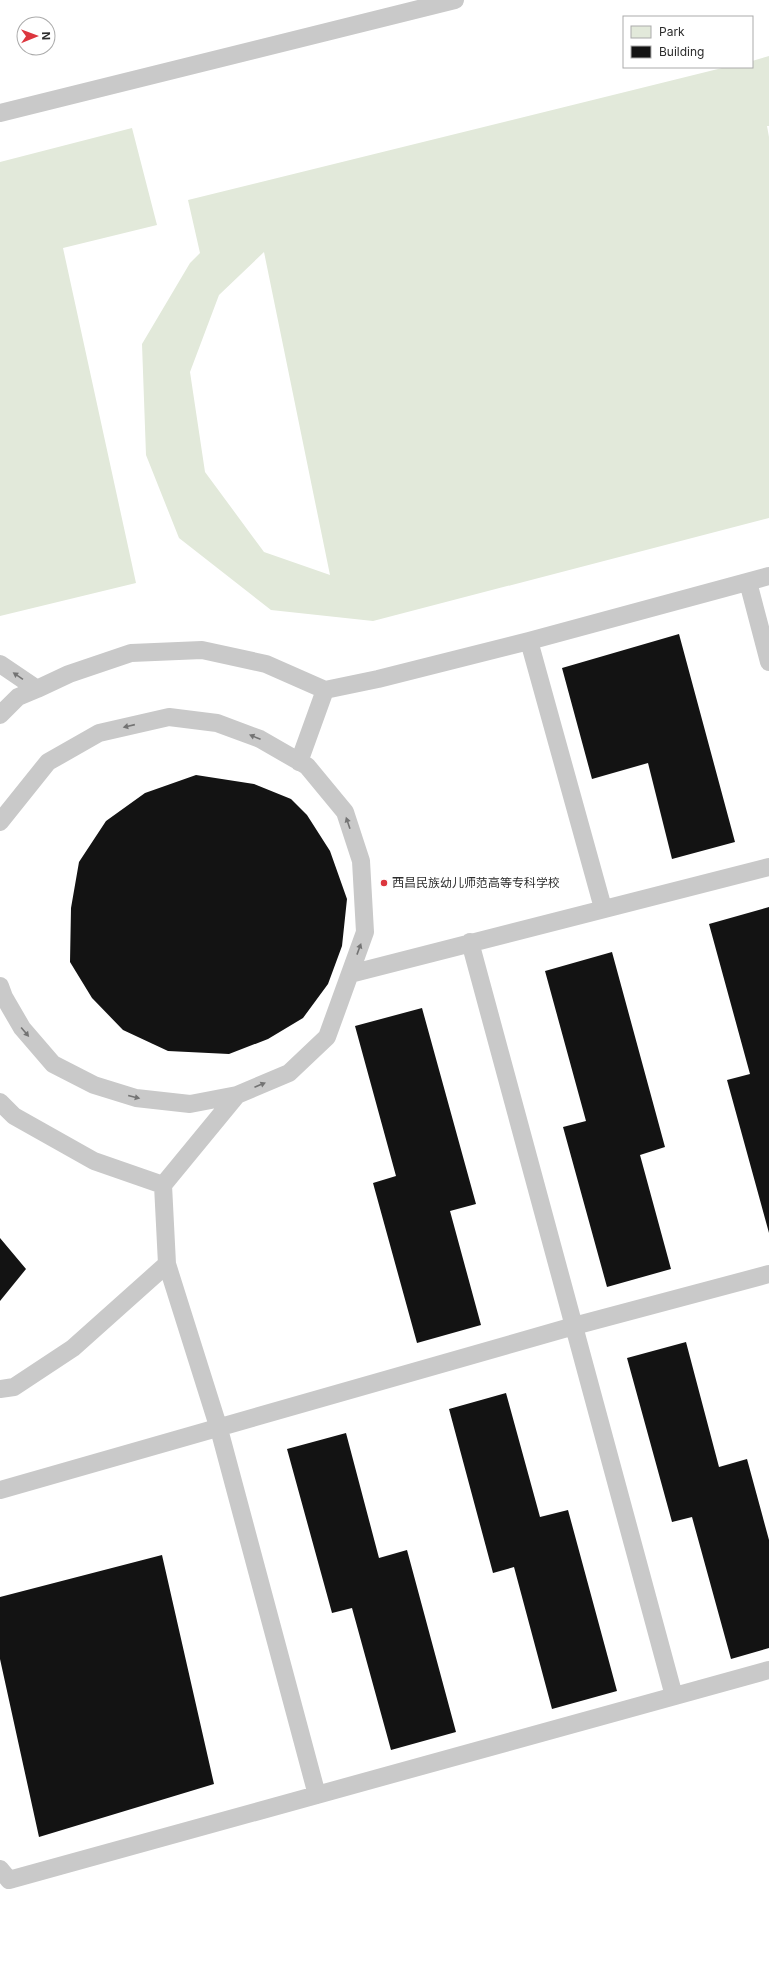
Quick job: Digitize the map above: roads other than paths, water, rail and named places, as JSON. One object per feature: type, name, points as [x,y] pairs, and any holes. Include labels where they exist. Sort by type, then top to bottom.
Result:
[{"type":"lane","points":[[0,113],[455,0]]},
{"type":"lane","points":[[0,715],[18,697],[69,674],[131,653],[202,650],[266,664],[325,690],[528,641],[769,576]]},
{"type":"lane","points":[[748,582],[769,662]]},
{"type":"lane","points":[[528,641],[603,908]]},
{"type":"lane","points":[[0,664],[37,689]]},
{"type":"lane","points":[[299,762],[325,690]]},
{"type":"lane","points":[[0,822],[48,762],[99,733],[169,717],[217,723],[260,739],[306,766],[345,812],[361,861],[365,932],[327,1036],[289,1073],[237,1095],[190,1104],[136,1098],[94,1084],[53,1064],[22,1028],[6,1016],[4,997],[0,986]]},
{"type":"lane","points":[[350,974],[603,908],[769,867]]},
{"type":"lane","points":[[470,942],[674,1696]]},
{"type":"lane","points":[[237,1095],[163,1185],[167,1264],[219,1429],[317,1795]]},
{"type":"lane","points":[[0,1102],[14,1116],[94,1161],[163,1185]]},
{"type":"lane","points":[[0,1389],[14,1387],[73,1348],[167,1264]]},
{"type":"lane","points":[[0,1490],[219,1429],[574,1326],[769,1274]]},
{"type":"lane","points":[[0,1869],[9,1880],[769,1670]]},
{"type":"place","name":"西昌民族幼儿师范高等专科学校","points":[[384,883]]}]
